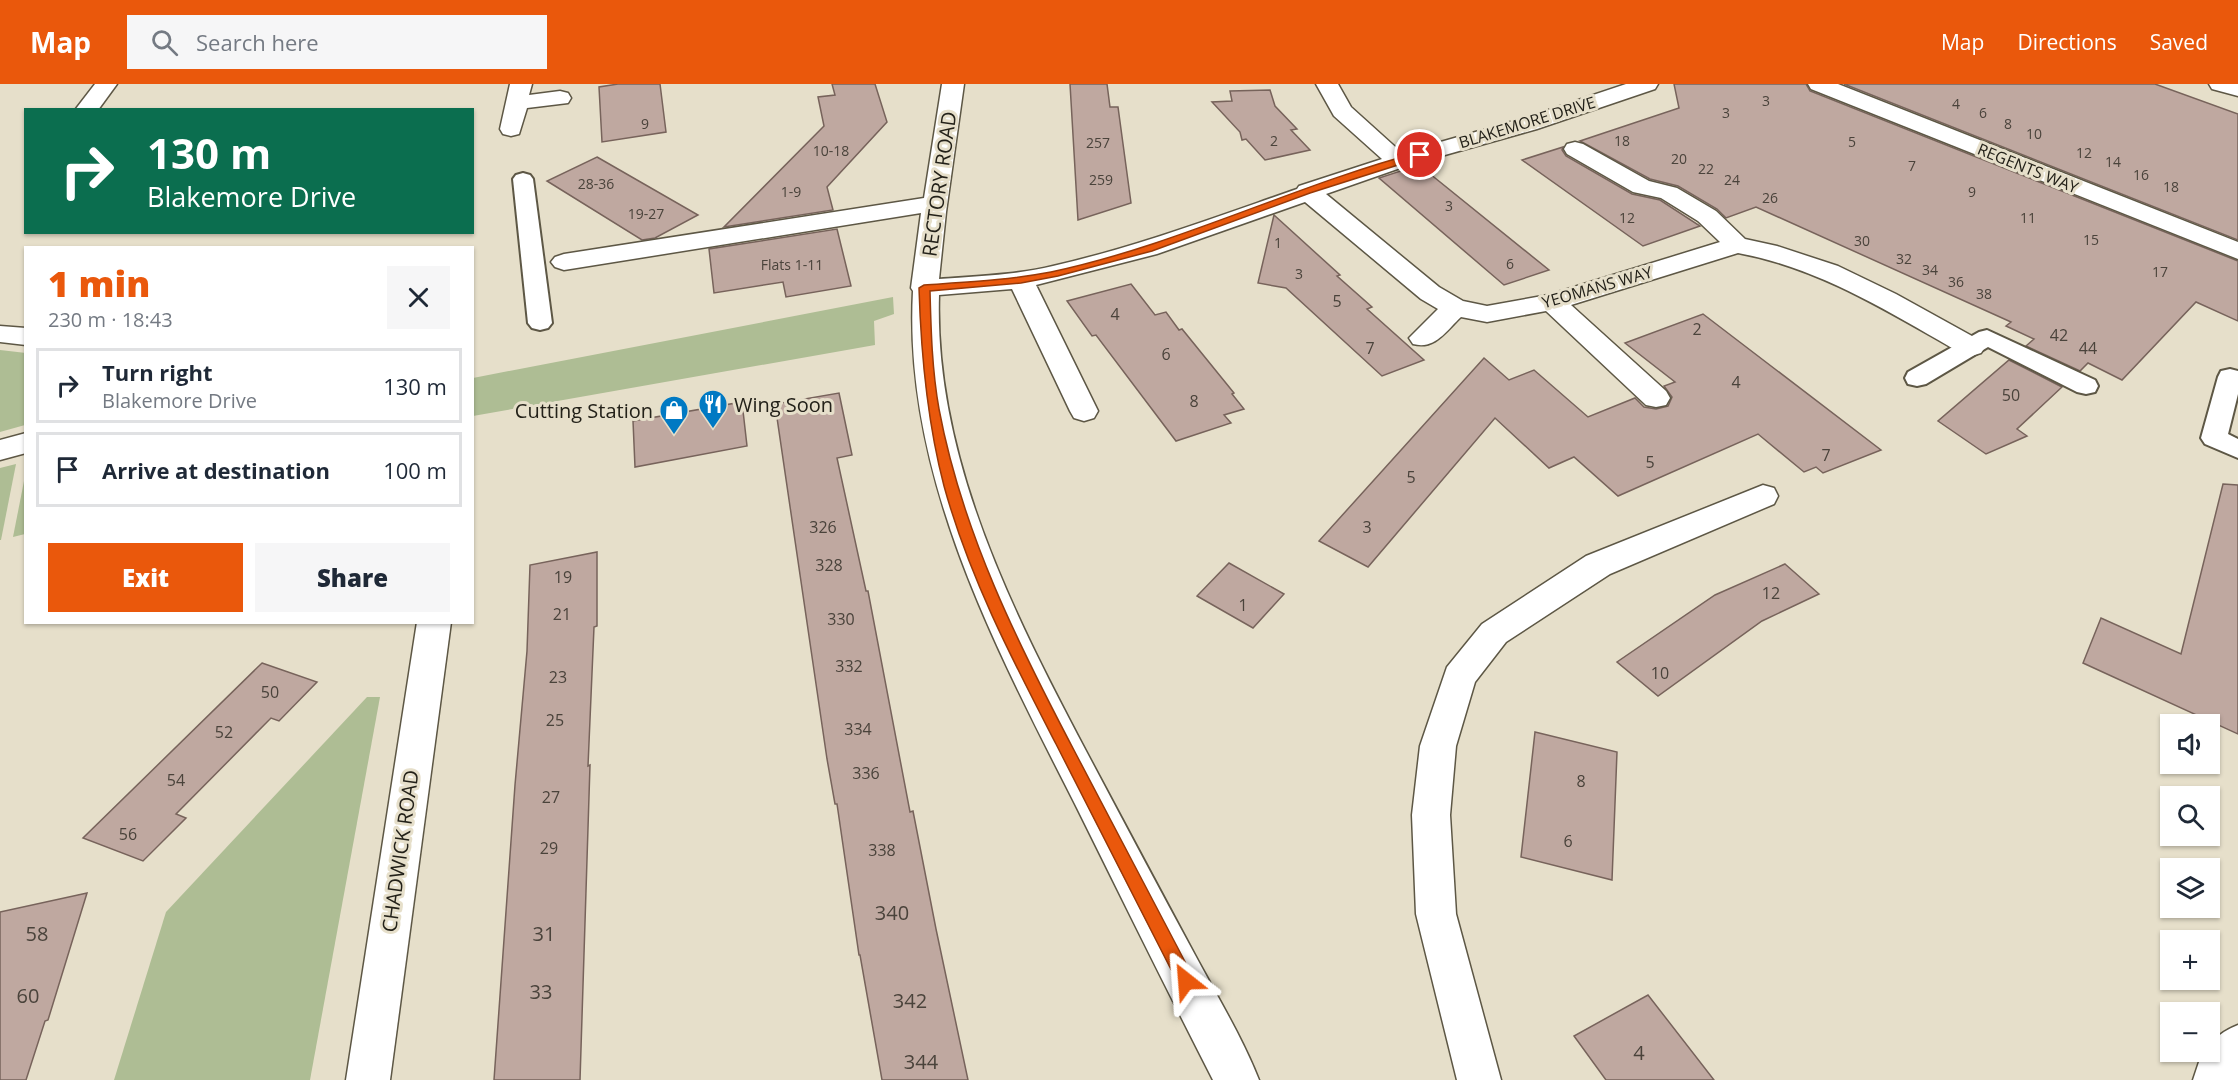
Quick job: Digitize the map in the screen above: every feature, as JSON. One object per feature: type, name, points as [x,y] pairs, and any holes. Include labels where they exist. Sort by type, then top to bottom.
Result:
[{"type":"street","points":[[88,108],[106,84]]},
{"type":"street","name":"RECTORY ROAD","points":[[953,84],[924,288],[926,340],[933,408],[951,487],[978,564],[1014,649],[1237,1080]]},
{"type":"street","points":[[1327,84],[1342,111],[1398,161]]},
{"type":"street","name":"BLAKEMORE DRIVE","points":[[924,288],[1021,280],[1054,274],[1148,249],[1307,191],[1398,161],[1529,124],[1647,84]]},
{"type":"street","name":"REGENTS WAY","points":[[1818,84],[2238,251]]},
{"type":"street","points":[[2220,84],[2238,90]]},
{"type":"street","points":[[511,129],[519,94],[560,98]]},
{"type":"street","points":[[1575,149],[1641,187],[1669,193],[1707,216],[1737,245]]},
{"type":"street","name":"YEOMANS WAY","points":[[1307,191],[1430,293],[1455,308],[1487,314],[1552,302],[1737,245],[1764,249],[1825,269],[1971,347]]},
{"type":"street","points":[[564,262],[936,203]]},
{"type":"street","points":[[1021,280],[1084,411]]},
{"type":"street","points":[[1552,302],[1656,398]]},
{"type":"street","points":[[1423,338],[1455,308]]},
{"type":"street","points":[[0,334],[24,337]]},
{"type":"street","points":[[0,450],[24,444]]},
{"type":"street","points":[[1479,1080],[1436,914],[1431,815],[1438,746],[1460,677],[1494,633],[1598,565],[1763,496]]},
{"type":"street","name":"CHADWICK ROAD","points":[[368,1080],[434,624]]},
{"type":"street","points":[[2216,1080],[2216,1076],[2238,1047]]},
{"type":"lane","points":[[523,180],[540,323]]},
{"type":"lane","points":[[533,266],[564,262]]},
{"type":"lane","points":[[1917,378],[1987,337],[2086,386]]},
{"type":"lane","points":[[2230,377],[2212,446],[2238,449]]},
{"type":"green space","points":[[893,297],[894,314],[874,321],[875,345],[474,416],[474,378]]},
{"type":"green space","points":[[0,350],[24,353],[24,425],[0,432]]},
{"type":"green space","points":[[16,464],[1,540],[0,540],[0,468]]},
{"type":"green space","points":[[24,481],[24,534],[13,537]]},
{"type":"green space","points":[[367,697],[380,697],[310,1080],[114,1080],[166,912]]},
{"type":"building","points":[[618,84],[660,84],[666,132],[602,142],[599,87]]},
{"type":"building","points":[[832,84],[875,84],[887,122],[827,187],[833,210],[724,227],[824,126],[818,97],[835,95]]},
{"type":"building","points":[[1070,84],[1107,84],[1110,107],[1118,107],[1131,203],[1078,220]]},
{"type":"building","points":[[1674,84],[1806,84],[1810,91],[2238,261],[2238,321],[2196,302],[2122,380],[2088,363],[2080,371],[2026,346],[2034,339],[2006,326],[2011,322],[1756,207],[1726,218],[1717,209],[1678,186],[1650,179],[1580,141],[1679,108]]},
{"type":"building","points":[[1844,84],[2155,84],[2238,114],[2238,240]]},
{"type":"building","points":[[1270,90],[1275,106],[1297,129],[1291,130],[1310,150],[1265,160],[1246,139],[1242,140],[1240,132],[1212,102],[1232,101],[1230,91]]},
{"type":"building","points":[[1563,147],[1562,150],[1566,156],[1632,194],[1660,200],[1700,226],[1643,246],[1522,160]]},
{"type":"building","points":[[597,157],[698,215],[655,238],[642,240],[547,181]]},
{"type":"building","points":[[1419,165],[1549,270],[1504,285],[1379,178]]},
{"type":"building","points":[[1274,215],[1372,307],[1367,309],[1424,360],[1382,376],[1286,288],[1258,283]]},
{"type":"building","points":[[837,229],[851,286],[786,297],[783,282],[714,293],[709,249]]},
{"type":"building","points":[[1131,284],[1155,315],[1166,312],[1234,393],[1232,394],[1244,409],[1224,415],[1231,423],[1176,441],[1096,335],[1092,336],[1067,301]]},
{"type":"building","points":[[1703,314],[1881,450],[1823,473],[1816,467],[1804,472],[1758,434],[1618,496],[1574,457],[1549,468],[1495,418],[1368,567],[1319,541],[1484,358],[1509,380],[1534,370],[1588,417],[1635,398],[1644,407],[1656,409],[1668,406],[1672,397],[1664,386],[1675,382],[1625,343]]},
{"type":"building","points":[[2009,360],[2062,387],[2017,429],[2027,436],[1986,454],[1938,421]]},
{"type":"building","points":[[839,393],[852,455],[837,458],[866,591],[868,591],[910,812],[913,811],[968,1080],[882,1080],[859,955],[837,804],[835,804],[827,759],[775,404]]},
{"type":"building","points":[[742,402],[747,446],[635,467],[633,421]]},
{"type":"building","points":[[2223,484],[2238,485],[2238,734],[2220,726],[2220,714],[2194,714],[2083,663],[2101,618],[2181,654]]},
{"type":"building","points":[[597,552],[597,626],[594,627],[588,766],[590,765],[580,1080],[494,1080],[527,651],[530,565]]},
{"type":"building","points":[[1229,563],[1284,594],[1253,628],[1197,596]]},
{"type":"building","points":[[1785,564],[1819,594],[1762,621],[1658,696],[1617,662],[1715,595]]},
{"type":"building","points":[[262,663],[317,682],[279,721],[271,718],[176,814],[186,818],[143,861],[83,838]]},
{"type":"building","points":[[1535,732],[1617,752],[1612,880],[1521,857]]},
{"type":"building","points":[[87,893],[48,1020],[45,1021],[26,1080],[0,1080],[0,912]]},
{"type":"building","points":[[1648,995],[1714,1080],[1606,1080],[1574,1036]]},
{"type":"place","name":"Wing Soon","points":[[713,430]]},
{"type":"place","name":"Cutting Station","points":[[674,436]]},
{"type":"route","points":[[1186,981],[1014,649],[978,564],[951,487],[933,408],[926,340],[924,288],[1021,280],[1054,274],[1148,249],[1307,191],[1420,155]]}]
